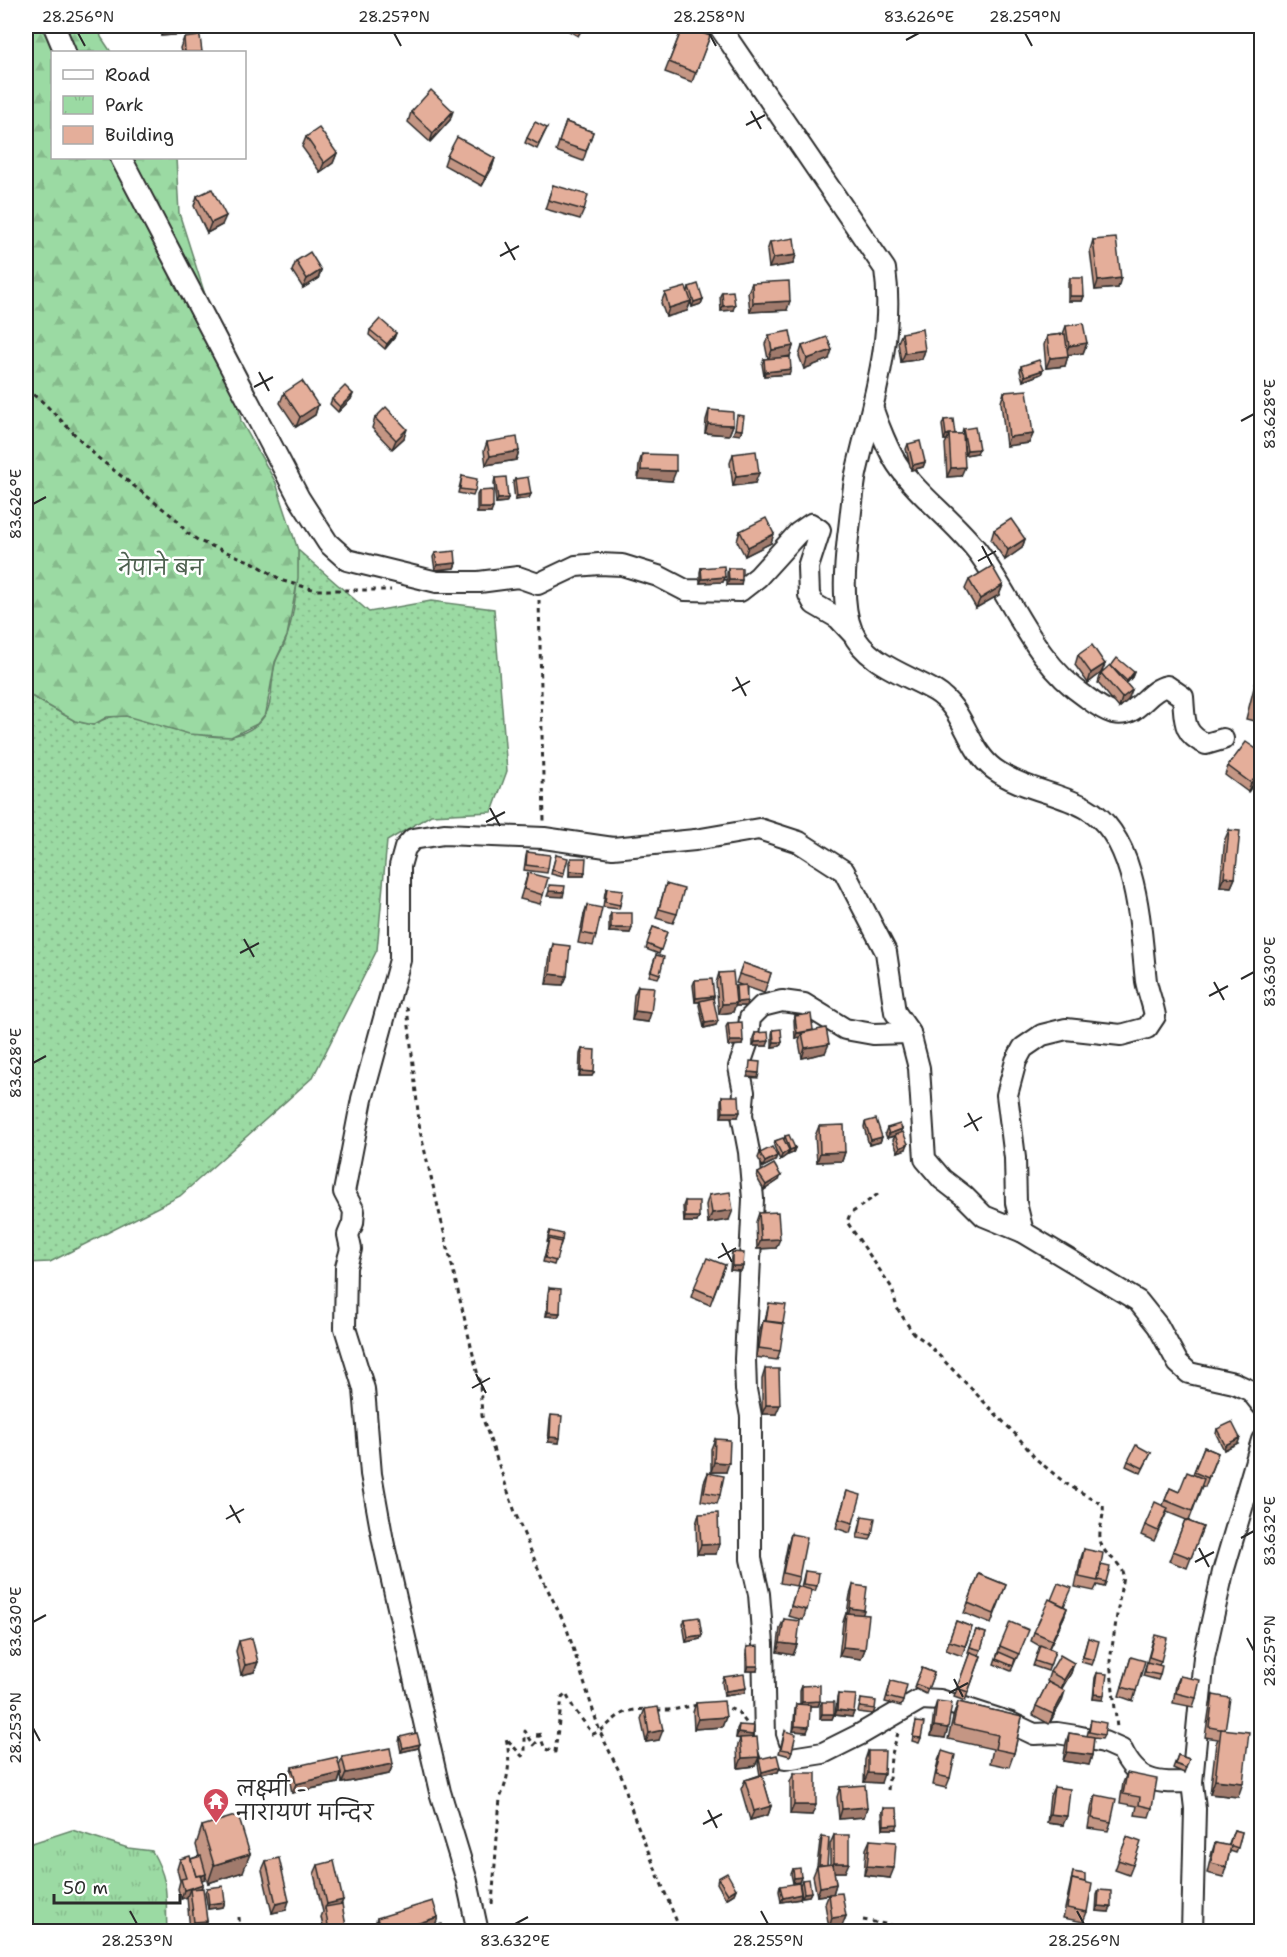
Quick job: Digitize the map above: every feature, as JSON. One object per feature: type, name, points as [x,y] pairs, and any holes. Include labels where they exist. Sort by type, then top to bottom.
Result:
[{"type":"street","points":[[54,26],[65,51]]},
{"type":"street","points":[[719,26],[885,269],[889,299],[873,410],[856,476],[844,572],[852,633]]},
{"type":"street","points":[[122,159],[299,498],[328,543],[347,560],[437,582],[479,582],[518,577],[538,584],[576,566],[622,565],[658,576],[685,590],[740,591],[758,578],[798,533],[811,524],[820,530],[808,567],[809,596],[814,604],[838,618],[867,652],[948,700],[992,768],[1012,781],[1053,792],[1101,817],[1117,843],[1134,883],[1142,929],[1146,982],[1155,1016],[1147,1028],[1121,1035],[1066,1029],[1042,1035],[1023,1048],[1016,1061],[1007,1095],[1015,1158],[1016,1203],[1023,1232]]},
{"type":"street","points":[[873,410],[879,429],[897,464],[977,551],[1032,641],[1072,688],[1105,710],[1124,714],[1131,712],[1152,692],[1167,686],[1177,690],[1183,697],[1183,720],[1192,736],[1206,744],[1222,739]]},
{"type":"street","points":[[478,1932],[467,1881],[440,1792],[383,1541],[371,1474],[364,1389],[345,1328],[346,1267],[351,1249],[348,1235],[353,1224],[354,1211],[344,1192],[362,1099],[400,960],[400,866],[405,848],[413,839],[444,834],[544,838],[613,848],[695,840],[759,829],[799,842],[844,871],[886,952],[895,1012],[910,1033],[920,1068],[925,1159],[942,1179],[984,1216],[1023,1232],[1138,1300],[1158,1326],[1178,1363],[1189,1373],[1234,1383],[1251,1391],[1262,1406]]},
{"type":"street","points":[[910,1033],[873,1034],[845,1029],[804,1004],[782,1000],[762,1006],[750,1018],[747,1044],[740,1067],[744,1092],[742,1115],[749,1152],[753,1199],[745,1359],[746,1390],[752,1416],[751,1559],[759,1594],[765,1737],[771,1755],[785,1759],[814,1756],[859,1736],[921,1699],[940,1700],[1011,1723],[1034,1734],[1057,1733],[1104,1742],[1122,1750],[1128,1764],[1138,1775],[1155,1781],[1192,1782]]},
{"type":"street","points":[[1192,1932],[1195,1809],[1192,1782],[1204,1658],[1223,1572],[1262,1440]]},
{"type":"path","points":[[26,389],[44,403],[97,457],[176,519],[187,533],[199,541],[254,563],[283,581],[316,590],[400,590]]},
{"type":"path","points":[[538,584],[544,838]]},
{"type":"path","points":[[407,1004],[420,1131],[480,1384],[482,1416],[516,1515],[543,1580],[567,1626],[600,1732],[622,1777],[637,1824],[681,1932]]},
{"type":"path","points":[[878,1194],[850,1214],[847,1222],[848,1228],[869,1252],[892,1288],[897,1308],[913,1333],[926,1342],[1018,1437],[1036,1459],[1065,1483],[1103,1504],[1104,1513],[1099,1531],[1103,1549],[1121,1565],[1123,1575],[1110,1661],[1111,1690],[1122,1750]]},
{"type":"path","points":[[491,1913],[500,1798],[507,1784],[511,1756],[506,1738],[522,1756],[525,1752],[525,1731],[534,1745],[537,1742],[538,1731],[545,1749],[555,1752],[562,1698],[566,1694],[593,1734],[600,1732],[621,1714],[631,1710],[649,1707],[669,1710],[701,1705]]},
{"type":"path","points":[[718,1705],[726,1706]]},
{"type":"path","points":[[888,1790],[891,1756],[907,1706]]},
{"type":"path","points":[[239,1917],[240,1932]]},
{"type":"path","points":[[862,1920],[917,1930],[942,1926],[953,1932]]},
{"type":"green space","name":"नेपाने बन","points":[[26,26],[99,26],[101,37],[110,51],[51,51],[51,159],[176,159],[179,213],[236,392],[241,421],[276,483],[298,550],[298,578],[287,636],[275,662],[266,713],[257,724],[231,737],[189,734],[126,716],[107,717],[93,725],[75,721],[26,693]]},
{"type":"green space","points":[[298,550],[369,612],[431,601],[494,609],[507,771],[492,812],[431,815],[387,841],[377,950],[313,1077],[180,1196],[50,1262],[26,1263],[26,693],[75,721],[93,725],[109,718],[123,716],[200,735],[219,737],[236,735],[252,728],[268,709],[274,667],[285,643],[293,615]]},
{"type":"green space","points":[[72,1830],[128,1848],[152,1851],[165,1882],[167,1931],[26,1931],[26,1845]]},
{"type":"building","points":[[683,26],[710,36],[696,73],[669,62]]},
{"type":"building","points":[[200,36],[202,51],[185,51],[184,38]]},
{"type":"building","points":[[431,90],[453,111],[433,133],[411,112]]},
{"type":"building","points":[[535,122],[547,128],[538,144],[527,138]]},
{"type":"building","points":[[566,122],[593,132],[586,151],[559,142]]},
{"type":"building","points":[[319,128],[337,153],[324,163],[306,137]]},
{"type":"building","points":[[457,137],[495,158],[485,177],[447,156]]},
{"type":"building","points":[[553,185],[588,195],[584,210],[548,200]]},
{"type":"building","points":[[212,189],[226,216],[211,223],[197,196]]},
{"type":"building","points":[[794,238],[796,255],[773,258],[770,242]]},
{"type":"building","points":[[1116,238],[1121,278],[1098,281],[1093,240]]},
{"type":"building","points":[[310,252],[321,270],[307,279],[296,261]]},
{"type":"building","points":[[1070,278],[1083,278],[1084,296],[1070,296]]},
{"type":"building","points":[[789,281],[790,301],[753,303],[752,283]]},
{"type":"building","points":[[698,284],[703,299],[694,302],[689,287]]},
{"type":"building","points":[[686,287],[691,301],[669,308],[665,293]]},
{"type":"building","points":[[733,291],[735,305],[723,306],[722,292]]},
{"type":"building","points":[[380,319],[396,333],[387,344],[370,330]]},
{"type":"building","points":[[1083,323],[1087,343],[1069,346],[1066,326]]},
{"type":"building","points":[[922,329],[925,350],[905,353],[902,333]]},
{"type":"building","points":[[790,331],[793,346],[772,350],[769,335]]},
{"type":"building","points":[[1065,334],[1068,356],[1050,358],[1047,336]]},
{"type":"building","points":[[827,337],[832,350],[807,359],[802,346]]},
{"type":"building","points":[[790,357],[791,369],[765,372],[764,359]]},
{"type":"building","points":[[1039,360],[1043,370],[1025,376],[1021,366]]},
{"type":"building","points":[[302,381],[318,405],[300,417],[284,393]]},
{"type":"building","points":[[345,386],[353,394],[340,407],[332,399]]},
{"type":"building","points":[[1027,390],[1033,434],[1009,437],[1004,392]]},
{"type":"building","points":[[386,407],[407,429],[396,440],[375,418]]},
{"type":"building","points":[[709,410],[733,412],[733,425],[708,424]]},
{"type":"building","points":[[737,415],[744,416],[742,430],[735,429]]},
{"type":"building","points":[[953,419],[955,434],[946,435],[944,420]]},
{"type":"building","points":[[975,427],[979,449],[967,450],[963,429]]},
{"type":"building","points":[[949,434],[963,434],[965,467],[951,468]]},
{"type":"building","points":[[517,437],[519,451],[490,456],[487,442]]},
{"type":"building","points":[[920,441],[925,462],[913,465],[908,444]]},
{"type":"building","points":[[756,451],[759,473],[736,476],[733,454]]},
{"type":"building","points":[[642,454],[676,455],[676,471],[641,470]]},
{"type":"building","points":[[462,476],[477,479],[475,491],[460,489]]},
{"type":"building","points":[[506,477],[508,498],[498,499],[495,478]]},
{"type":"building","points":[[528,477],[531,494],[517,496],[515,479]]},
{"type":"building","points":[[493,490],[493,508],[479,508],[479,491]]},
{"type":"building","points":[[766,518],[774,534],[748,547],[740,531]]},
{"type":"building","points":[[1011,519],[1025,539],[1008,550],[994,530]]},
{"type":"building","points":[[455,551],[456,563],[437,565],[435,553]]},
{"type":"building","points":[[724,566],[725,577],[702,579],[701,568]]},
{"type":"building","points":[[992,566],[1003,585],[980,599],[969,580]]},
{"type":"building","points":[[728,568],[742,568],[742,580],[729,580]]},
{"type":"building","points":[[1092,645],[1105,664],[1091,673],[1078,655]]},
{"type":"building","points":[[1117,658],[1134,672],[1127,681],[1111,666]]},
{"type":"building","points":[[1110,665],[1132,690],[1122,698],[1101,673]]},
{"type":"building","points":[[1262,670],[1262,693],[1256,692]]},
{"type":"building","points":[[1246,742],[1262,753],[1262,768],[1251,783],[1228,766]]},
{"type":"building","points":[[1229,830],[1240,831],[1235,878],[1224,877]]},
{"type":"building","points":[[527,852],[550,855],[548,868],[526,865]]},
{"type":"building","points":[[556,855],[568,858],[564,873],[552,870]]},
{"type":"building","points":[[571,858],[586,858],[585,872],[570,871]]},
{"type":"building","points":[[528,873],[548,878],[543,895],[524,889]]},
{"type":"building","points":[[666,884],[684,889],[677,914],[659,909]]},
{"type":"building","points":[[549,885],[565,886],[564,892],[549,891]]},
{"type":"building","points":[[607,888],[623,890],[620,905],[605,902]]},
{"type":"building","points":[[587,905],[602,908],[596,936],[582,933]]},
{"type":"building","points":[[611,913],[632,913],[632,928],[611,928]]},
{"type":"building","points":[[653,927],[667,932],[661,950],[647,944]]},
{"type":"building","points":[[553,944],[570,946],[567,976],[550,974]]},
{"type":"building","points":[[656,955],[664,957],[660,974],[651,971]]},
{"type":"building","points":[[743,963],[771,973],[768,983],[739,974]]},
{"type":"building","points":[[733,972],[736,1003],[722,1004],[719,973]]},
{"type":"building","points":[[712,979],[714,996],[696,998],[695,980]]},
{"type":"building","points":[[746,985],[747,1001],[737,1002],[736,986]]},
{"type":"building","points":[[638,986],[654,987],[651,1013],[635,1011]]},
{"type":"building","points":[[713,998],[718,1021],[705,1023],[700,1001]]},
{"type":"building","points":[[811,1014],[813,1030],[797,1033],[795,1016]]},
{"type":"building","points":[[742,1022],[743,1041],[730,1041],[728,1023]]},
{"type":"building","points":[[826,1028],[829,1044],[805,1048],[802,1033]]},
{"type":"building","points":[[781,1029],[782,1042],[774,1042],[773,1030]]},
{"type":"building","points":[[768,1032],[769,1041],[755,1042],[755,1033]]},
{"type":"building","points":[[582,1049],[595,1050],[594,1072],[581,1071]]},
{"type":"building","points":[[750,1061],[760,1062],[759,1073],[749,1072]]},
{"type":"building","points":[[722,1096],[739,1096],[740,1112],[723,1112]]},
{"type":"building","points":[[876,1119],[882,1137],[871,1140],[865,1122]]},
{"type":"building","points":[[900,1124],[902,1129],[889,1134],[887,1128]]},
{"type":"building","points":[[844,1125],[845,1152],[820,1153],[819,1126]]},
{"type":"building","points":[[903,1132],[908,1144],[900,1148],[895,1135]]},
{"type":"building","points":[[789,1135],[795,1148],[790,1150],[785,1136]]},
{"type":"building","points":[[783,1138],[789,1150],[782,1155],[775,1141]]},
{"type":"building","points":[[772,1147],[777,1156],[765,1162],[760,1153]]},
{"type":"building","points":[[774,1164],[781,1176],[766,1185],[758,1173]]},
{"type":"building","points":[[730,1192],[733,1210],[712,1213],[709,1195]]},
{"type":"building","points":[[685,1201],[699,1201],[699,1217],[685,1217]]},
{"type":"building","points":[[778,1212],[780,1239],[761,1240],[759,1213]]},
{"type":"building","points":[[550,1231],[563,1234],[562,1240],[548,1237]]},
{"type":"building","points":[[549,1239],[561,1242],[556,1261],[545,1258]]},
{"type":"building","points":[[732,1252],[744,1253],[743,1266],[732,1266]]},
{"type":"building","points":[[707,1258],[725,1265],[713,1296],[694,1288]]},
{"type":"building","points":[[549,1288],[561,1289],[560,1313],[548,1312]]},
{"type":"building","points":[[769,1303],[786,1305],[783,1323],[766,1321]]},
{"type":"building","points":[[763,1321],[784,1324],[780,1351],[759,1348]]},
{"type":"building","points":[[765,1369],[779,1369],[780,1405],[766,1405]]},
{"type":"building","points":[[551,1415],[562,1416],[560,1438],[550,1437]]},
{"type":"building","points":[[1232,1422],[1240,1438],[1225,1445],[1217,1429]]},
{"type":"building","points":[[715,1439],[730,1440],[729,1463],[714,1462]]},
{"type":"building","points":[[1136,1445],[1151,1453],[1143,1468],[1128,1461]]},
{"type":"building","points":[[1204,1447],[1218,1453],[1208,1478],[1194,1472]]},
{"type":"building","points":[[1187,1472],[1204,1479],[1192,1511],[1165,1500],[1170,1488],[1179,1492]]},
{"type":"building","points":[[708,1473],[724,1476],[720,1495],[704,1492]]},
{"type":"building","points":[[847,1491],[861,1495],[853,1523],[839,1519]]},
{"type":"building","points":[[1155,1502],[1168,1508],[1158,1531],[1145,1525]]},
{"type":"building","points":[[718,1513],[719,1544],[701,1545],[699,1514]]},
{"type":"building","points":[[862,1516],[875,1518],[872,1535],[859,1533]]},
{"type":"building","points":[[1185,1520],[1203,1527],[1191,1558],[1173,1551]]},
{"type":"building","points":[[791,1534],[807,1537],[799,1577],[783,1573]]},
{"type":"building","points":[[1084,1549],[1103,1553],[1098,1581],[1079,1577]]},
{"type":"building","points":[[1101,1565],[1110,1567],[1106,1582],[1098,1580]]},
{"type":"building","points":[[805,1571],[819,1573],[817,1586],[803,1584]]},
{"type":"building","points":[[979,1574],[1006,1585],[994,1614],[968,1603]]},
{"type":"building","points":[[1058,1583],[1072,1588],[1064,1606],[1051,1600]]},
{"type":"building","points":[[853,1585],[867,1587],[864,1610],[850,1608]]},
{"type":"building","points":[[797,1586],[812,1590],[807,1610],[791,1606]]},
{"type":"building","points":[[1049,1599],[1067,1608],[1052,1640],[1034,1632]]},
{"type":"building","points":[[846,1613],[869,1615],[865,1649],[843,1647]]},
{"type":"building","points":[[699,1617],[702,1635],[688,1637],[685,1619]]},
{"type":"building","points":[[784,1619],[800,1621],[797,1645],[780,1643]]},
{"type":"building","points":[[956,1621],[972,1627],[965,1646],[949,1641]]},
{"type":"building","points":[[1010,1622],[1029,1630],[1019,1654],[1000,1646]]},
{"type":"building","points":[[976,1630],[986,1633],[981,1650],[970,1647]]},
{"type":"building","points":[[1155,1635],[1167,1638],[1161,1661],[1149,1657]]},
{"type":"building","points":[[252,1638],[258,1662],[245,1665],[239,1641]]},
{"type":"building","points":[[1088,1638],[1099,1641],[1094,1660],[1083,1657]]},
{"type":"building","points":[[1040,1645],[1055,1651],[1050,1666],[1035,1661]]},
{"type":"building","points":[[758,1646],[758,1666],[748,1666],[747,1647]]},
{"type":"building","points":[[970,1652],[981,1656],[968,1692],[957,1688]]},
{"type":"building","points":[[999,1652],[1015,1659],[1013,1666],[996,1659]]},
{"type":"building","points":[[1060,1655],[1074,1663],[1064,1680],[1050,1672]]},
{"type":"building","points":[[1131,1657],[1145,1661],[1136,1691],[1122,1687]]},
{"type":"building","points":[[1147,1662],[1162,1666],[1160,1675],[1145,1672]]},
{"type":"building","points":[[922,1668],[934,1673],[928,1689],[915,1684]]},
{"type":"building","points":[[1097,1673],[1107,1674],[1104,1695],[1094,1694]]},
{"type":"building","points":[[744,1674],[746,1688],[726,1691],[724,1677]]},
{"type":"building","points":[[1180,1676],[1200,1680],[1196,1698],[1176,1693]]},
{"type":"building","points":[[891,1681],[907,1685],[903,1701],[887,1697]]},
{"type":"building","points":[[1048,1682],[1065,1691],[1053,1714],[1036,1706]]},
{"type":"building","points":[[820,1685],[820,1701],[802,1702],[802,1686]]},
{"type":"building","points":[[838,1694],[856,1695],[854,1712],[837,1710]]},
{"type":"building","points":[[1213,1695],[1230,1698],[1225,1730],[1209,1727]]},
{"type":"building","points":[[861,1699],[876,1701],[875,1709],[860,1707]]},
{"type":"building","points":[[724,1701],[726,1717],[698,1719],[696,1703]]},
{"type":"building","points":[[937,1701],[952,1703],[948,1728],[934,1726]]},
{"type":"building","points":[[822,1702],[834,1702],[834,1714],[822,1714]]},
{"type":"building","points":[[958,1702],[1022,1717],[1014,1753],[995,1749],[998,1735],[953,1725]]},
{"type":"building","points":[[796,1704],[810,1705],[809,1727],[795,1726]]},
{"type":"building","points":[[658,1707],[663,1730],[649,1733],[645,1709]]},
{"type":"building","points":[[1091,1720],[1106,1723],[1104,1735],[1089,1732]]},
{"type":"building","points":[[916,1722],[924,1723],[921,1738],[913,1737]]},
{"type":"building","points":[[739,1725],[754,1726],[753,1735],[738,1733]]},
{"type":"building","points":[[1221,1729],[1249,1732],[1243,1783],[1215,1780]]},
{"type":"building","points":[[785,1731],[796,1734],[792,1751],[781,1749]]},
{"type":"building","points":[[417,1733],[420,1744],[403,1748],[400,1737]]},
{"type":"building","points":[[1069,1733],[1094,1737],[1092,1755],[1067,1752]]},
{"type":"building","points":[[757,1737],[759,1757],[742,1758],[740,1738]]},
{"type":"building","points":[[390,1748],[393,1764],[346,1773],[342,1757]]},
{"type":"building","points":[[868,1751],[885,1751],[884,1774],[868,1773]]},
{"type":"building","points":[[942,1751],[955,1755],[950,1778],[936,1775]]},
{"type":"building","points":[[777,1755],[780,1767],[762,1772],[759,1759]]},
{"type":"building","points":[[1178,1755],[1189,1759],[1186,1768],[1175,1764]]},
{"type":"building","points":[[337,1757],[341,1773],[296,1784],[292,1767]]},
{"type":"building","points":[[794,1773],[816,1773],[816,1805],[794,1805]]},
{"type":"building","points":[[1127,1773],[1157,1779],[1152,1808],[1139,1805],[1140,1797],[1123,1794]]},
{"type":"building","points":[[762,1775],[771,1806],[754,1811],[745,1780]]},
{"type":"building","points":[[865,1785],[867,1807],[842,1809],[840,1787]]},
{"type":"building","points":[[1054,1787],[1070,1789],[1067,1816],[1050,1814]]},
{"type":"building","points":[[1096,1795],[1116,1799],[1111,1822],[1092,1818]]},
{"type":"building","points":[[884,1808],[897,1808],[898,1824],[884,1825]]},
{"type":"building","points":[[238,1815],[250,1854],[214,1865],[202,1826]]},
{"type":"building","points":[[1234,1830],[1242,1832],[1238,1848],[1229,1845]]},
{"type":"building","points":[[834,1835],[849,1835],[849,1863],[834,1863]]},
{"type":"building","points":[[822,1837],[829,1838],[827,1865],[819,1865]]},
{"type":"building","points":[[1127,1837],[1141,1842],[1133,1865],[1118,1860]]},
{"type":"building","points":[[870,1840],[896,1842],[894,1868],[867,1866]]},
{"type":"building","points":[[1215,1843],[1231,1846],[1226,1867],[1211,1863]]},
{"type":"building","points":[[190,1856],[196,1876],[200,1875],[203,1884],[184,1890],[181,1879],[186,1878],[180,1859]]},
{"type":"building","points":[[201,1856],[206,1874],[196,1876],[191,1859]]},
{"type":"building","points":[[279,1858],[289,1901],[276,1904],[266,1861]]},
{"type":"building","points":[[334,1861],[343,1900],[327,1904],[318,1865]]},
{"type":"building","points":[[833,1864],[836,1884],[820,1887],[817,1866]]},
{"type":"building","points":[[800,1868],[801,1877],[794,1878],[793,1869]]},
{"type":"building","points":[[1073,1872],[1085,1874],[1085,1882],[1072,1879],[1071,1882]]},
{"type":"building","points":[[727,1873],[736,1889],[728,1894],[718,1878]]},
{"type":"building","points":[[809,1879],[811,1892],[804,1893],[802,1880]]},
{"type":"building","points":[[1072,1879],[1092,1884],[1087,1912],[1067,1908]]},
{"type":"building","points":[[799,1883],[801,1894],[783,1898],[780,1886]]},
{"type":"building","points":[[223,1886],[225,1902],[209,1904],[207,1888]]},
{"type":"building","points":[[203,1888],[207,1921],[194,1922],[190,1889]]},
{"type":"building","points":[[1099,1890],[1111,1891],[1111,1907],[1098,1906]]},
{"type":"building","points":[[842,1893],[846,1916],[832,1918],[829,1894]]},
{"type":"building","points":[[433,1901],[438,1917],[390,1932],[381,1932],[377,1918]]},
{"type":"building","points":[[342,1904],[347,1932],[329,1932],[325,1907]]},
{"type":"building","points":[[442,1924],[444,1932],[429,1932],[428,1926]]},
{"type":"building","points":[[825,1930],[847,1931],[847,1932],[825,1932]]},
{"type":"place","name":"लक्ष्मी - नारायण मन्दिर","points":[[216,1824]]}]
